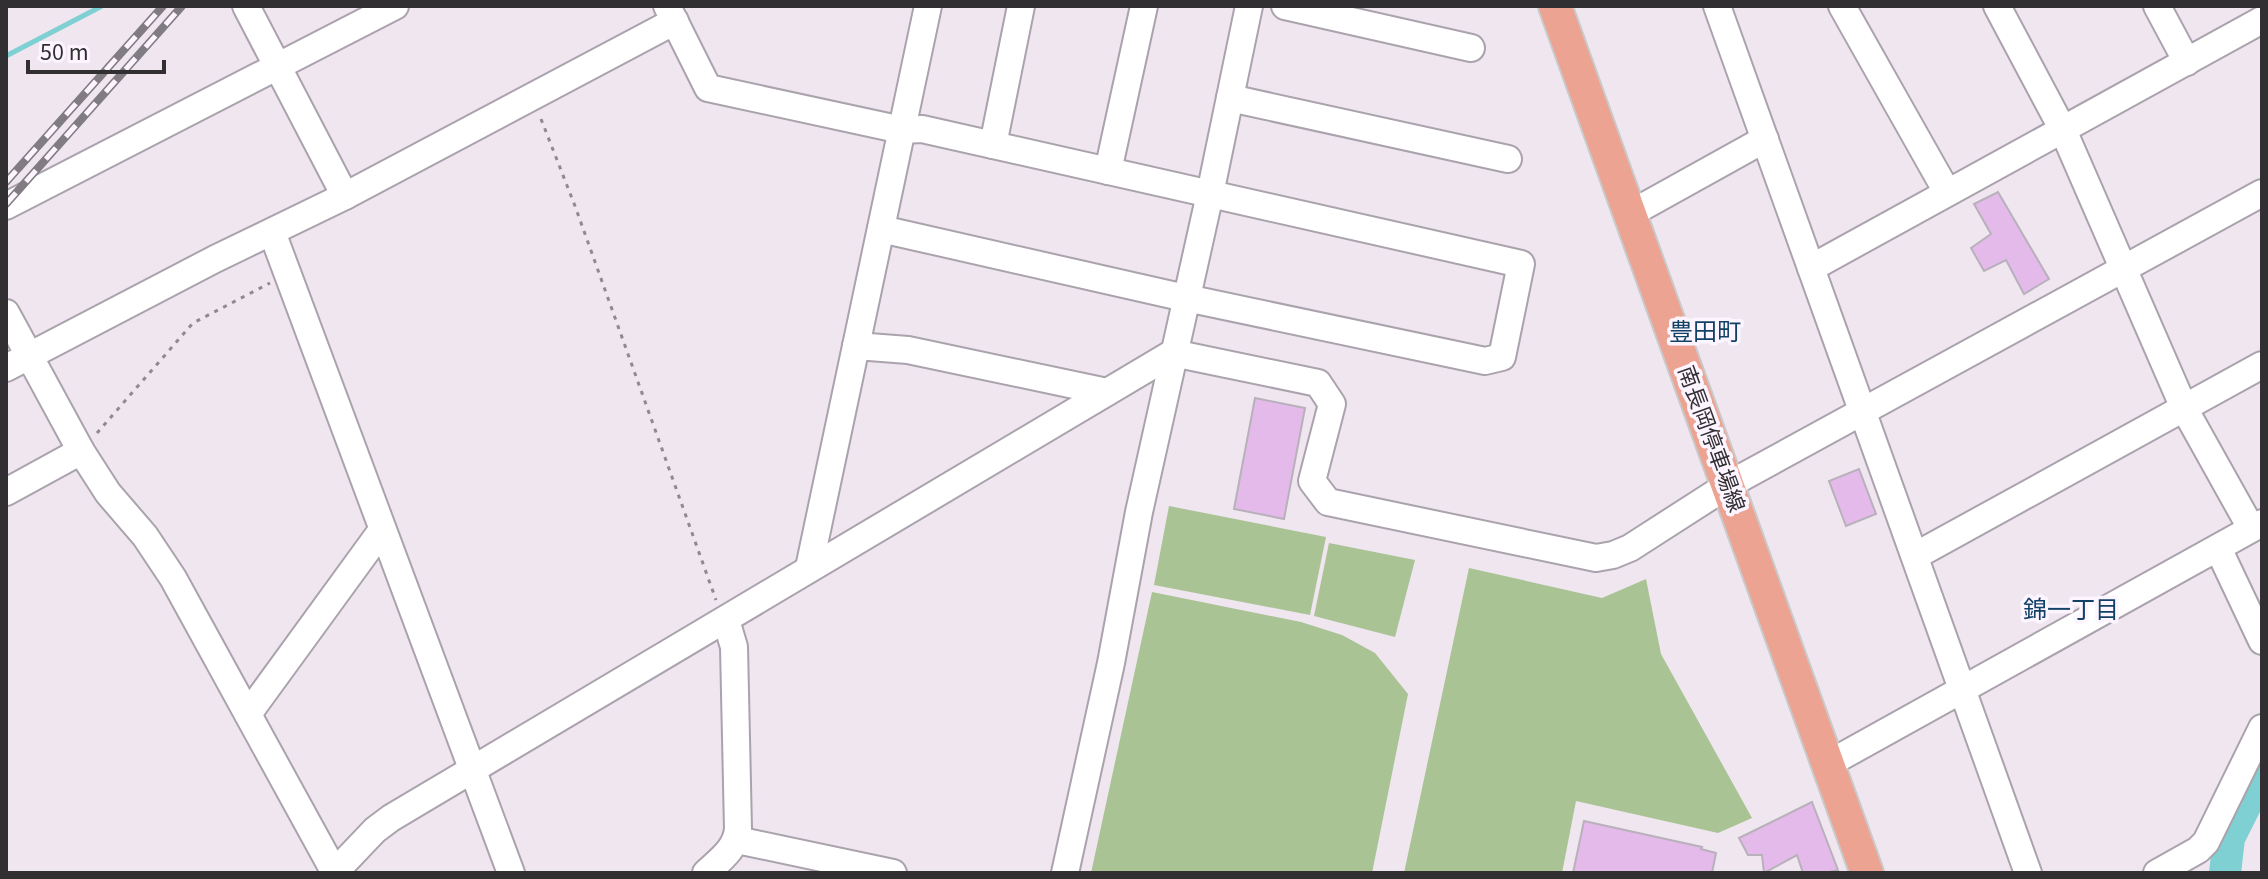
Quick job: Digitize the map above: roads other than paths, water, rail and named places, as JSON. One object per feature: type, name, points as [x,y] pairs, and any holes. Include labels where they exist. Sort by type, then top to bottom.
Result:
[{"type":"main road","name":"南長岡停車場線","points":[[1555,6],[1867,873]]},
{"type":"street","points":[[246,6],[345,196]]},
{"type":"street","points":[[6,206],[395,6]]},
{"type":"street","points":[[809,568],[928,6]]},
{"type":"street","points":[[993,145],[1021,6]]},
{"type":"street","points":[[1108,171],[1144,6]]},
{"type":"street","points":[[1065,873],[1111,663],[1139,512],[1249,6]]},
{"type":"street","points":[[1285,6],[1471,48]]},
{"type":"street","points":[[1717,6],[2028,873]]},
{"type":"street","points":[[1842,6],[1947,192]]},
{"type":"street","points":[[1828,764],[2257,526],[2184,408],[2063,130],[1997,6]]},
{"type":"street","points":[[2157,6],[2187,62]]},
{"type":"street","points":[[6,368],[532,97],[671,14],[708,88],[902,130],[922,129],[1521,264],[1502,357],[1485,361],[881,229]]},
{"type":"street","points":[[1811,268],[2262,20]]},
{"type":"street","points":[[1230,98],[1508,159]]},
{"type":"street","points":[[1630,214],[1765,139]]},
{"type":"street","points":[[6,313],[81,451],[108,493],[145,536],[173,578],[334,873],[375,830],[391,818],[1173,353],[1318,383],[1332,404],[1312,481],[1328,502],[1596,558],[1630,548],[1728,485],[2262,193]]},
{"type":"street","points":[[272,232],[511,873]]},
{"type":"street","points":[[856,346],[908,350],[1107,392]]},
{"type":"street","points":[[1915,556],[2262,365]]},
{"type":"street","points":[[6,492],[81,451]]},
{"type":"street","points":[[248,714],[382,530]]},
{"type":"street","points":[[2218,548],[2262,641]]},
{"type":"street","points":[[706,873],[737,840],[734,647],[726,620]]},
{"type":"street","points":[[2157,873],[2198,850],[2206,842],[2262,728]]},
{"type":"street","points":[[737,840],[893,873]]},
{"type":"waterway","points":[[6,56],[102,6]]},
{"type":"waterway","points":[[2225,873],[2229,838],[2262,772]]},
{"type":"railway","points":[[6,182],[163,6]]},
{"type":"railway","points":[[6,204],[182,6]]},
{"type":"district","name":"豊田町","points":[[1705,332]]},
{"type":"district","name":"錦一丁目","points":[[2071,610]]}]
